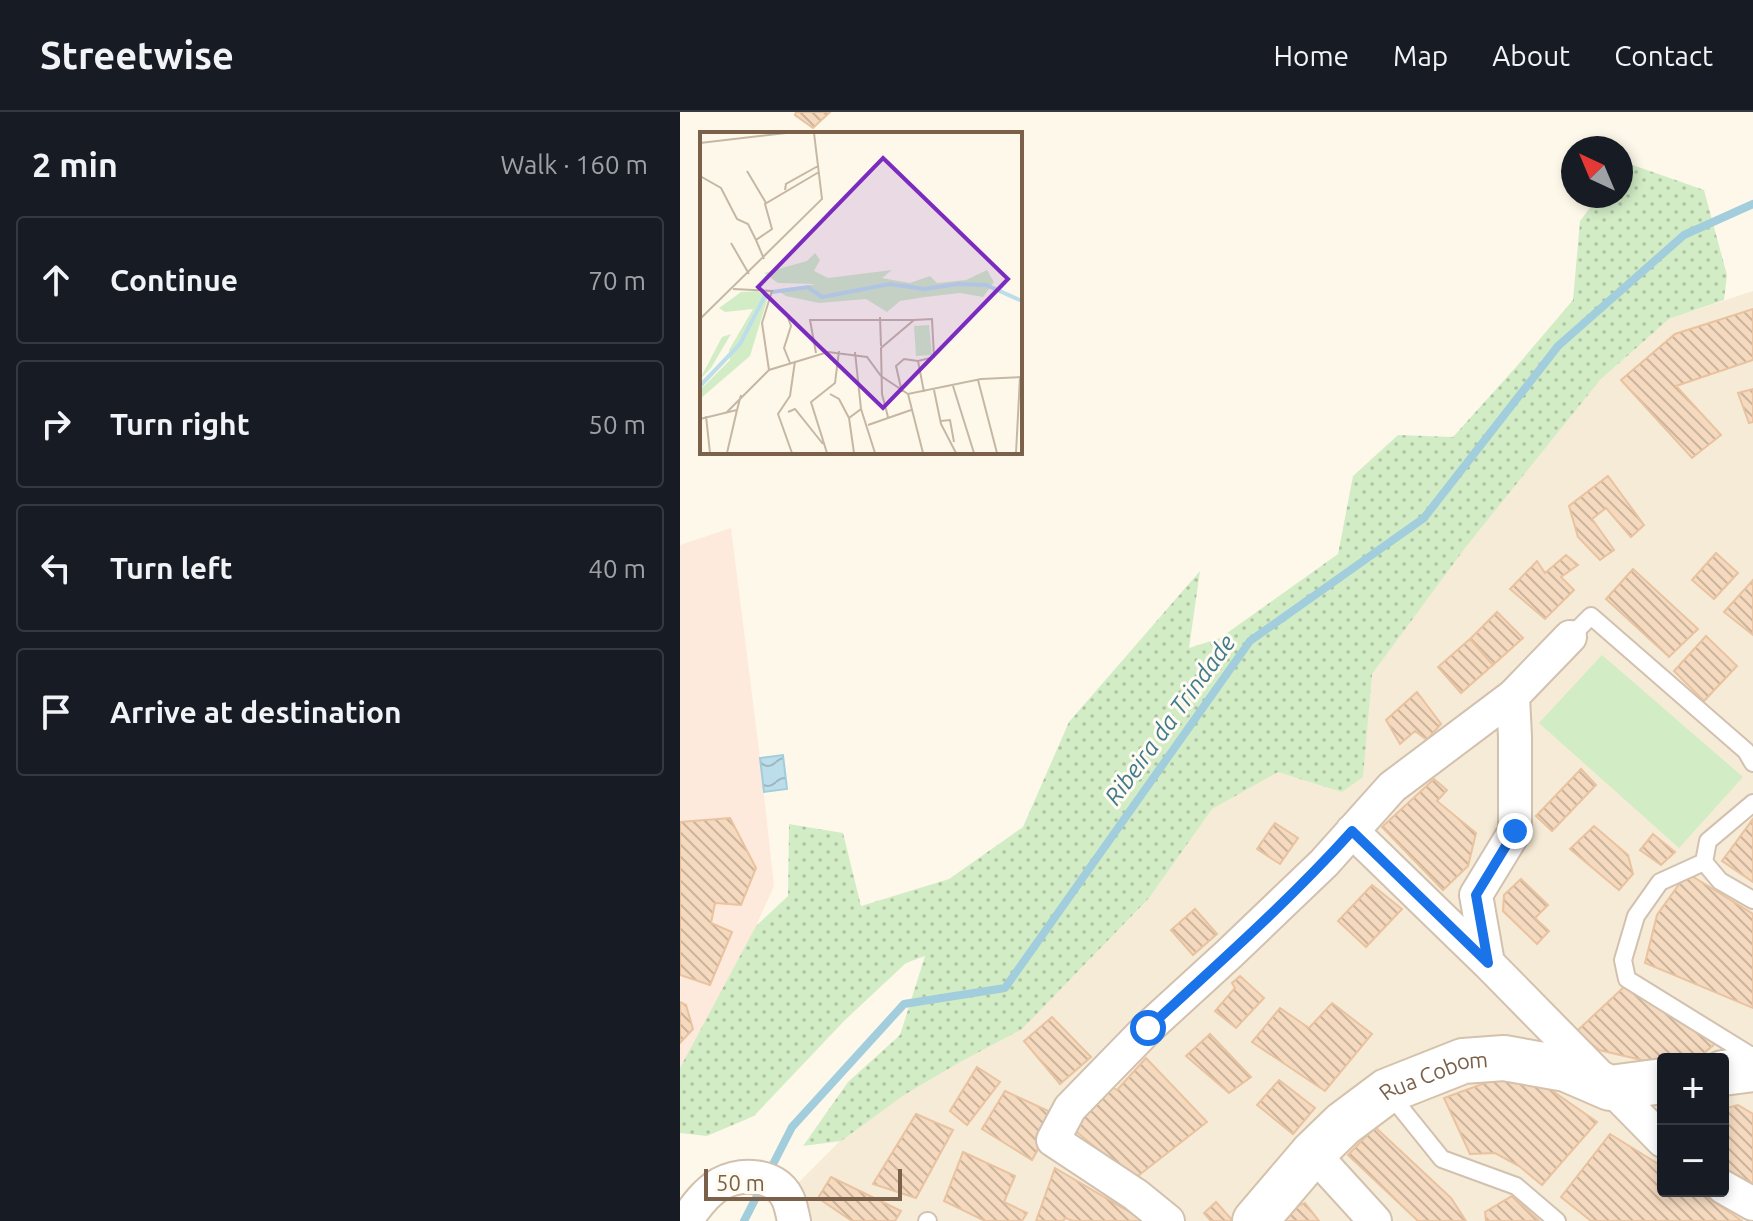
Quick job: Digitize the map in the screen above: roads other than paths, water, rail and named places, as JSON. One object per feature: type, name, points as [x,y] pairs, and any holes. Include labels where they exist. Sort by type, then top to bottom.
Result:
[{"type":"street","points":[[1168,1221],[1136,1195],[1053,1140],[1070,1108],[1148,1028],[1324,863],[1392,787],[1513,696],[1570,637]]},
{"type":"street","points":[[1488,963],[1476,895],[1515,831],[1513,696]]},
{"type":"street","points":[[1352,831],[1488,963],[1657,1135]]},
{"type":"street","name":"Rua Cobom","points":[[1255,1221],[1313,1153],[1343,1124],[1387,1091],[1463,1061],[1504,1058],[1566,1069],[1610,1088]]},
{"type":"street","points":[[1729,1072],[1753,1069]]},
{"type":"street","points":[[1610,1088],[1657,1082]]},
{"type":"street","points":[[1313,1153],[1375,1221]]},
{"type":"street","points":[[686,1221],[698,1202],[720,1184],[760,1176],[786,1195],[794,1221]]},
{"type":"street","points":[[1729,1190],[1753,1204]]},
{"type":"lane","points":[[1570,637],[1591,616],[1746,751],[1753,763]]},
{"type":"lane","points":[[1704,862],[1708,841],[1753,803]]},
{"type":"lane","points":[[1704,862],[1720,881],[1753,900]]},
{"type":"lane","points":[[1704,862],[1660,882],[1636,916],[1623,960],[1627,979],[1753,1057]]},
{"type":"lane","points":[[1387,1091],[1442,1159],[1516,1186],[1557,1221]]},
{"type":"water","points":[[783,755],[787,789],[764,792],[760,758]]},
{"type":"waterway","name":"Ribeira da Trindade","points":[[769,1172],[792,1127],[904,1004],[1005,988],[1250,641],[1424,518],[1558,346],[1684,235],[1753,204]]},
{"type":"waterway","name":"Ribeira da Trindade","points":[[744,1221],[763,1184]]}]
